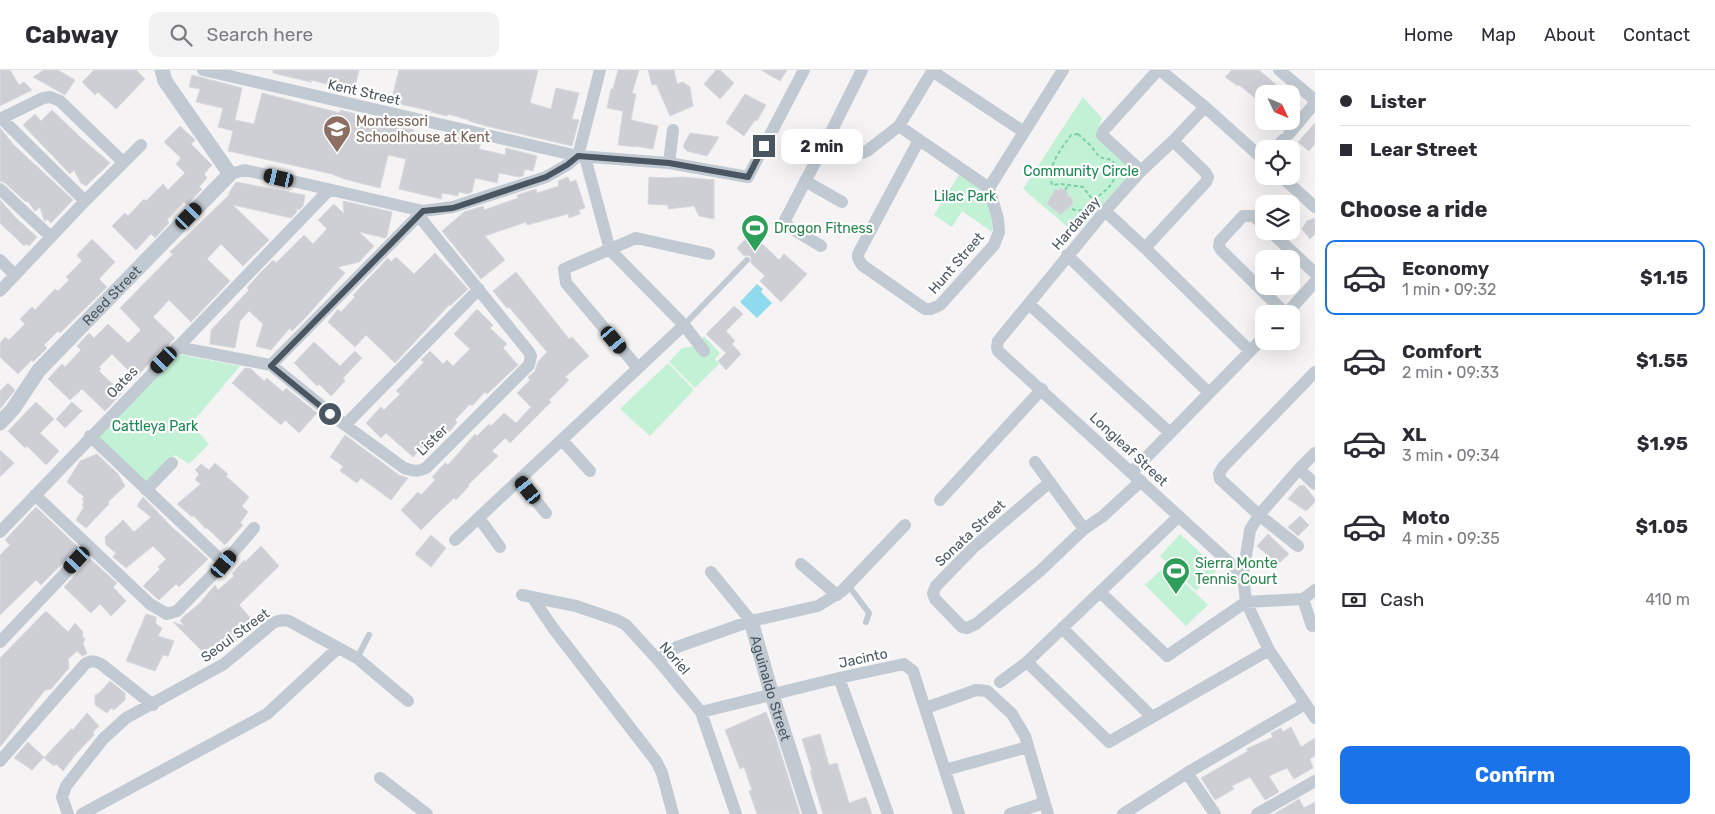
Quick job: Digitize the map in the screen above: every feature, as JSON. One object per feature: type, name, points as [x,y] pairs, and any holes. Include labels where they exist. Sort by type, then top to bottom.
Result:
[{"type":"street","points":[[162,70],[165,82],[230,174],[245,170],[421,213],[453,208],[546,177],[581,156]]},
{"type":"street","name":"Kent Street","points":[[203,70],[581,156],[669,163],[748,177],[804,70]]},
{"type":"street","points":[[600,70],[581,156],[610,250],[684,325],[704,351]]},
{"type":"street","points":[[821,246],[786,225],[784,220],[862,70]]},
{"type":"street","points":[[828,138],[862,153],[899,126],[932,70],[1024,132]]},
{"type":"street","points":[[1141,171],[1102,135],[1104,130],[1159,70],[1206,107],[1255,152]]},
{"type":"street","points":[[1279,70],[1315,101],[1283,140]]},
{"type":"street","points":[[899,126],[989,188],[1058,72]]},
{"type":"street","points":[[85,200],[0,119],[43,98],[50,97],[60,101],[123,162]]},
{"type":"street","name":"Hardaway","points":[[997,343],[1067,255],[1105,211],[1141,171],[1206,107]]},
{"type":"street","points":[[669,163],[673,130]]},
{"type":"street","name":"Hunt Street","points":[[920,140],[858,254],[858,258],[862,265],[925,309],[931,309],[940,305],[994,245],[999,232],[998,219],[989,188]]},
{"type":"street","points":[[1145,248],[1208,178],[1206,172],[1173,141]]},
{"type":"street","points":[[0,291],[85,200],[141,145]]},
{"type":"street","name":"Reed Street","points":[[0,423],[13,409],[39,370],[230,174]]},
{"type":"street","points":[[805,181],[842,202]]},
{"type":"street","points":[[1291,185],[1315,208]]},
{"type":"street","points":[[0,189],[51,237]]},
{"type":"street","name":"Oates","points":[[0,532],[90,436],[329,190]]},
{"type":"street","points":[[1105,211],[1250,351]]},
{"type":"street","points":[[271,366],[421,213]]},
{"type":"street","name":"Lister","points":[[177,347],[271,366],[345,426],[404,468],[421,471],[529,365],[531,356],[421,213]]},
{"type":"street","points":[[1255,217],[1243,216],[1220,241],[1219,246],[1277,305]]},
{"type":"street","points":[[638,368],[566,283],[564,268],[636,238],[709,254]]},
{"type":"street","points":[[1280,240],[1315,273]]},
{"type":"street","points":[[1067,255],[1208,392]]},
{"type":"street","points":[[0,260],[16,275]]},
{"type":"street","points":[[1294,305],[1315,282]]},
{"type":"street","points":[[345,426],[479,289]]},
{"type":"street","points":[[1029,304],[1170,433]]},
{"type":"street","points":[[455,540],[684,325]]},
{"type":"street","name":"Longleaf Street","points":[[997,343],[998,350],[1243,575]]},
{"type":"street","points":[[1132,472],[1255,346]]},
{"type":"street","points":[[1298,546],[1259,515],[1220,479],[1220,470],[1315,372]]},
{"type":"street","points":[[940,500],[1042,389]]},
{"type":"street","points":[[90,436],[224,564]]},
{"type":"street","points":[[562,440],[590,471]]},
{"type":"street","points":[[1315,453],[1259,515],[1250,530],[1243,575],[1246,602],[1269,650],[1315,718]]},
{"type":"street","points":[[1035,462],[1084,529]]},
{"type":"street","points":[[146,490],[172,464]]},
{"type":"street","points":[[1300,468],[1315,484]]},
{"type":"street","points":[[520,480],[546,513]]},
{"type":"street","name":"Sonata Street","points":[[1050,482],[973,548],[936,586],[933,593],[935,600],[962,628],[968,628],[976,624],[1040,571],[1084,529],[1103,516],[1141,481]]},
{"type":"street","points":[[35,495],[150,604],[167,614],[177,611],[224,564],[254,528]]},
{"type":"street","points":[[1000,682],[1027,662],[1179,516]]},
{"type":"street","points":[[479,518],[500,546]]},
{"type":"street","points":[[658,660],[677,647],[751,622],[818,606],[837,595],[848,585],[905,524]]},
{"type":"street","points":[[0,642],[90,547]]},
{"type":"street","points":[[801,564],[837,595]]},
{"type":"street","name":"Aguinaldo Street","points":[[712,572],[751,622],[810,814]]},
{"type":"street","points":[[1100,592],[1167,656],[1246,602],[1303,599],[1315,590]]},
{"type":"street","name":"Noriel","points":[[673,814],[662,773],[656,761],[527,596],[576,606],[626,625],[658,660],[700,712],[736,814]]},
{"type":"street","points":[[1303,599],[1312,626]]},
{"type":"street","name":"Seoul Street","points":[[68,814],[62,797],[66,786],[114,728],[126,718],[153,705],[224,664],[278,620],[289,621],[358,658],[408,701]]},
{"type":"street","points":[[1062,628],[1152,717]]},
{"type":"street","points":[[82,814],[267,714],[338,648]]},
{"type":"street","points":[[1027,662],[1109,742],[1269,650]]},
{"type":"street","points":[[0,761],[85,664],[90,661],[101,664],[153,705]]},
{"type":"street","name":"Jacinto","points":[[700,712],[904,664],[912,671],[926,708],[959,814]]},
{"type":"street","points":[[839,678],[888,814]]},
{"type":"street","points":[[926,708],[976,690],[986,691],[1012,714],[1025,736],[1046,808],[1010,814]]},
{"type":"street","points":[[1123,814],[1187,773],[1305,704]]},
{"type":"street","points":[[945,770],[1028,747]]},
{"type":"street","points":[[1187,773],[1215,814]]},
{"type":"street","points":[[380,778],[427,814]]},
{"type":"street","points":[[1257,814],[1315,781]]},
{"type":"lane","points":[[684,325],[747,260]]},
{"type":"lane","points":[[848,585],[869,613],[866,622]]},
{"type":"lane","points":[[358,658],[370,635]]},
{"type":"path","points":[[1072,209],[1078,211],[1083,209],[1093,200],[1110,187],[1116,177],[1118,168],[1112,160],[1095,154],[1090,145],[1078,134],[1071,135],[1051,167],[1052,185],[1061,184],[1083,187],[1093,200],[1105,211]]},
{"type":"path","points":[[1065,190],[1068,186]]},
{"type":"green space","name":"Community Circle","points":[[1083,97],[1102,118],[1097,133],[1135,169],[1076,234],[1023,189]]},
{"type":"green space","name":"Lilac Park","points":[[960,173],[985,191],[993,220],[992,232],[962,211],[952,227],[934,215]]},
{"type":"green space","points":[[704,336],[720,353],[715,359],[719,364],[695,388],[669,362],[682,348],[696,346]]},
{"type":"green space","name":"Cattleya Park","points":[[177,354],[240,366],[191,424],[209,444],[189,464],[175,455],[146,485],[95,437]]},
{"type":"green space","points":[[668,363],[694,390],[650,436],[620,409]]},
{"type":"green space","points":[[1180,534],[1218,569],[1196,591],[1160,556]]},
{"type":"green space","name":"Sierra Monte Tennis Court","points":[[1166,565],[1208,605],[1186,626],[1145,585]]},
{"type":"water","points":[[757,284],[763,289],[761,292],[772,303],[757,318],[740,302]]},
{"type":"building","points":[[0,70],[10,70],[19,85],[24,82],[32,90],[0,106]]},
{"type":"building","points":[[44,70],[58,70],[75,80],[65,95],[33,77]]},
{"type":"building","points":[[94,70],[136,70],[145,79],[116,109],[98,92],[95,95],[82,82]]},
{"type":"building","points":[[273,70],[359,70],[354,91],[273,73]]},
{"type":"building","points":[[399,70],[538,70],[530,103],[551,109],[556,88],[579,93],[572,119],[579,120],[572,146],[486,126],[448,114],[447,116],[391,102]]},
{"type":"building","points":[[618,70],[639,70],[632,93],[636,94],[631,120],[658,126],[653,149],[618,145],[623,111],[607,108]]},
{"type":"building","points":[[648,70],[674,70],[677,84],[683,82],[690,87],[693,106],[670,116],[656,84],[652,85]]},
{"type":"building","points":[[716,70],[720,70],[734,83],[720,99],[704,84]]},
{"type":"building","points":[[761,70],[787,70],[780,81]]},
{"type":"building","points":[[1232,70],[1259,70],[1276,85],[1255,85],[1255,98],[1225,77]]},
{"type":"building","points":[[192,75],[242,88],[235,120],[254,124],[262,93],[340,113],[340,110],[356,114],[355,116],[394,124],[414,130],[413,133],[457,141],[458,137],[481,142],[479,149],[505,155],[506,148],[537,156],[533,171],[525,169],[523,176],[499,173],[497,183],[475,178],[472,192],[468,194],[459,192],[458,196],[442,193],[441,199],[399,189],[406,159],[388,155],[380,188],[332,174],[228,151],[233,131],[218,127],[223,108],[196,102],[200,89],[189,87]]},
{"type":"building","points":[[745,94],[766,105],[757,121],[755,120],[744,136],[726,123]]},
{"type":"building","points":[[52,110],[110,163],[86,186],[81,183],[74,170],[70,174],[23,125],[35,114],[41,121]]},
{"type":"building","points":[[1315,123],[1315,144],[1309,151],[1300,144],[1300,140]]},
{"type":"building","points":[[180,126],[195,140],[191,144],[212,165],[204,174],[207,178],[199,187],[202,189],[187,205],[184,202],[167,220],[169,223],[155,238],[151,234],[136,250],[112,226],[125,213],[128,216],[144,199],[146,201],[163,184],[168,190],[185,173],[176,164],[181,158],[164,142]]},
{"type":"building","points":[[0,128],[14,145],[73,200],[51,223],[47,219],[46,221],[44,220],[40,207],[35,211],[28,201],[26,202],[5,183],[0,181]]},
{"type":"building","points":[[690,133],[719,137],[707,156],[687,151],[683,146]]},
{"type":"building","points":[[568,177],[570,182],[576,180],[585,208],[579,210],[580,214],[569,218],[568,214],[527,225],[526,222],[485,236],[505,260],[481,279],[442,231],[464,212],[483,206],[484,210],[518,198],[517,195],[536,189],[537,193],[559,186],[558,181]]},
{"type":"building","points":[[649,177],[683,177],[714,180],[714,219],[699,216],[694,206],[668,209],[668,205],[648,204]]},
{"type":"building","points":[[236,182],[305,195],[303,206],[299,210],[297,209],[291,218],[233,205],[269,240],[243,266],[221,244],[207,259],[230,281],[191,322],[169,300],[153,317],[175,338],[163,351],[161,349],[136,378],[112,354],[99,367],[101,369],[99,371],[122,393],[105,411],[82,389],[70,400],[48,379],[62,364],[65,367],[81,350],[77,346],[89,333],[94,338],[108,324],[128,343],[141,330],[120,308],[173,254],[170,252],[229,195]]},
{"type":"building","points":[[1060,188],[1068,192],[1067,195],[1072,198],[1073,204],[1061,215],[1047,204],[1055,189],[1059,191]]},
{"type":"building","points":[[0,200],[37,237],[29,246],[26,244],[24,246],[0,223]]},
{"type":"building","points":[[343,201],[392,212],[387,236],[385,238],[359,232],[374,246],[359,262],[338,267],[345,273],[306,317],[292,331],[290,328],[271,350],[256,346],[263,324],[249,311],[240,321],[235,348],[210,344],[211,330],[249,290],[247,288],[260,273],[273,260],[276,263],[304,235],[313,244],[327,229],[318,220],[334,204],[344,214]]},
{"type":"building","points":[[1315,218],[1315,234],[1310,239],[1302,229],[1307,221]]},
{"type":"building","points":[[751,233],[779,260],[784,254],[807,274],[781,302],[760,281],[765,276],[751,263],[751,257],[748,255],[744,256],[737,248]]},
{"type":"building","points":[[92,239],[115,262],[99,279],[107,287],[60,333],[58,331],[44,345],[47,348],[18,374],[0,357],[0,343],[5,337],[9,340],[25,324],[20,319],[32,307],[35,310],[55,289],[58,291],[69,280],[66,277],[82,261],[77,255]]},
{"type":"building","points":[[435,253],[468,289],[449,305],[395,363],[366,335],[355,347],[328,322],[338,309],[341,312],[355,297],[353,295],[388,258],[391,262],[396,257],[414,274]]},
{"type":"building","points":[[516,272],[569,339],[572,337],[589,356],[565,377],[569,380],[549,400],[551,402],[510,443],[505,438],[492,451],[498,456],[468,485],[456,500],[454,498],[421,530],[401,510],[418,492],[421,495],[435,480],[432,477],[445,463],[448,465],[475,434],[477,436],[489,424],[491,426],[504,413],[516,423],[531,407],[517,393],[530,380],[528,377],[535,371],[538,362],[547,352],[493,291]]},
{"type":"building","points":[[734,306],[743,314],[726,331],[735,341],[732,344],[741,354],[726,370],[718,361],[726,353],[706,334]]},
{"type":"building","points":[[477,309],[493,325],[490,328],[507,344],[503,348],[518,365],[487,394],[485,392],[472,406],[470,404],[455,420],[457,423],[445,436],[443,434],[427,451],[423,447],[413,457],[386,433],[381,438],[366,423],[381,407],[384,410],[400,394],[396,391],[424,362],[421,360],[430,351],[443,364],[447,360],[453,366],[470,349],[454,334]]},
{"type":"building","points":[[314,342],[340,366],[355,351],[362,358],[343,378],[345,381],[331,396],[319,384],[317,386],[294,363]]},
{"type":"building","points":[[245,368],[251,369],[264,381],[267,378],[283,392],[286,388],[317,413],[299,433],[285,420],[281,425],[232,383]]},
{"type":"building","points":[[8,383],[15,390],[0,409],[0,391]]},
{"type":"building","points":[[36,402],[54,419],[40,433],[59,451],[46,465],[8,431]]},
{"type":"building","points":[[72,402],[82,411],[65,428],[56,419]]},
{"type":"building","points":[[345,435],[399,475],[408,478],[391,500],[361,478],[357,483],[340,471],[343,466],[330,457]]},
{"type":"building","points":[[0,450],[14,463],[0,477]]},
{"type":"building","points":[[97,454],[118,474],[125,486],[108,502],[109,504],[86,528],[76,520],[84,507],[82,499],[84,497],[67,482],[80,461]]},
{"type":"building","points":[[215,463],[249,497],[242,506],[248,512],[240,523],[243,525],[225,545],[193,515],[192,517],[177,504],[201,484],[195,480],[199,474],[195,470],[201,464],[209,470]]},
{"type":"building","points":[[1304,485],[1315,499],[1315,502],[1306,511],[1288,499],[1299,486]]},
{"type":"building","points":[[143,497],[172,527],[208,559],[179,587],[176,584],[159,600],[143,586],[160,569],[158,567],[166,559],[153,546],[126,568],[113,557],[116,553],[106,545],[105,537],[123,520],[134,532],[151,517],[137,506]]},
{"type":"building","points":[[36,507],[78,547],[41,585],[36,580],[0,615],[0,555],[10,545],[5,540]]},
{"type":"building","points":[[1300,516],[1309,525],[1298,536],[1288,527]]},
{"type":"building","points":[[1268,534],[1289,554],[1278,564],[1257,546]]},
{"type":"building","points":[[431,535],[446,548],[431,567],[415,554]]},
{"type":"building","points":[[261,546],[279,566],[239,605],[255,623],[236,641],[230,635],[217,651],[219,654],[213,659],[210,656],[208,657],[173,622],[185,626],[180,621],[183,617],[199,604],[215,585],[218,590],[234,576],[232,574],[244,560],[245,562]]},
{"type":"building","points":[[90,559],[117,583],[113,587],[126,601],[111,616],[100,604],[91,613],[64,587]]},
{"type":"building","points":[[46,611],[68,632],[75,623],[83,632],[82,636],[85,639],[83,643],[87,654],[82,656],[77,651],[68,659],[69,668],[51,689],[45,690],[0,747],[0,658]]},
{"type":"building","points":[[146,614],[156,617],[156,624],[162,628],[158,636],[174,641],[168,656],[163,655],[155,671],[126,661]]},
{"type":"building","points":[[110,681],[125,693],[125,700],[114,710],[111,708],[107,713],[95,705],[95,695]]},
{"type":"building","points":[[766,712],[800,814],[757,814],[749,791],[752,790],[744,767],[740,769],[725,730]]},
{"type":"building","points":[[87,713],[99,726],[93,732],[94,735],[63,771],[56,764],[54,766],[44,758],[71,729],[73,730]]},
{"type":"building","points":[[1291,727],[1301,747],[1315,738],[1315,756],[1310,759],[1313,768],[1294,779],[1287,768],[1269,776],[1279,792],[1265,800],[1250,777],[1232,786],[1234,789],[1215,800],[1201,778],[1248,751],[1246,749],[1273,737],[1271,733],[1281,728],[1283,732]]},
{"type":"building","points":[[820,734],[829,765],[837,763],[849,803],[866,797],[872,814],[823,814],[802,739]]},
{"type":"building","points":[[28,742],[44,757],[32,770],[14,758]]},
{"type":"building","points":[[1299,799],[1304,808],[1315,802],[1315,814],[1274,814]]},
{"type":"place","name":"Montessori Schoolhouse at Kent","points":[[337,153]]},
{"type":"place","name":"Drogon Fitness","points":[[755,252]]},
{"type":"place","name":"Sierra Monte Tennis Court","points":[[1176,595]]},
{"type":"route","points":[[330,414],[271,366],[423,211],[453,208],[546,177],[578,156],[669,163],[748,177],[764,146]]}]
